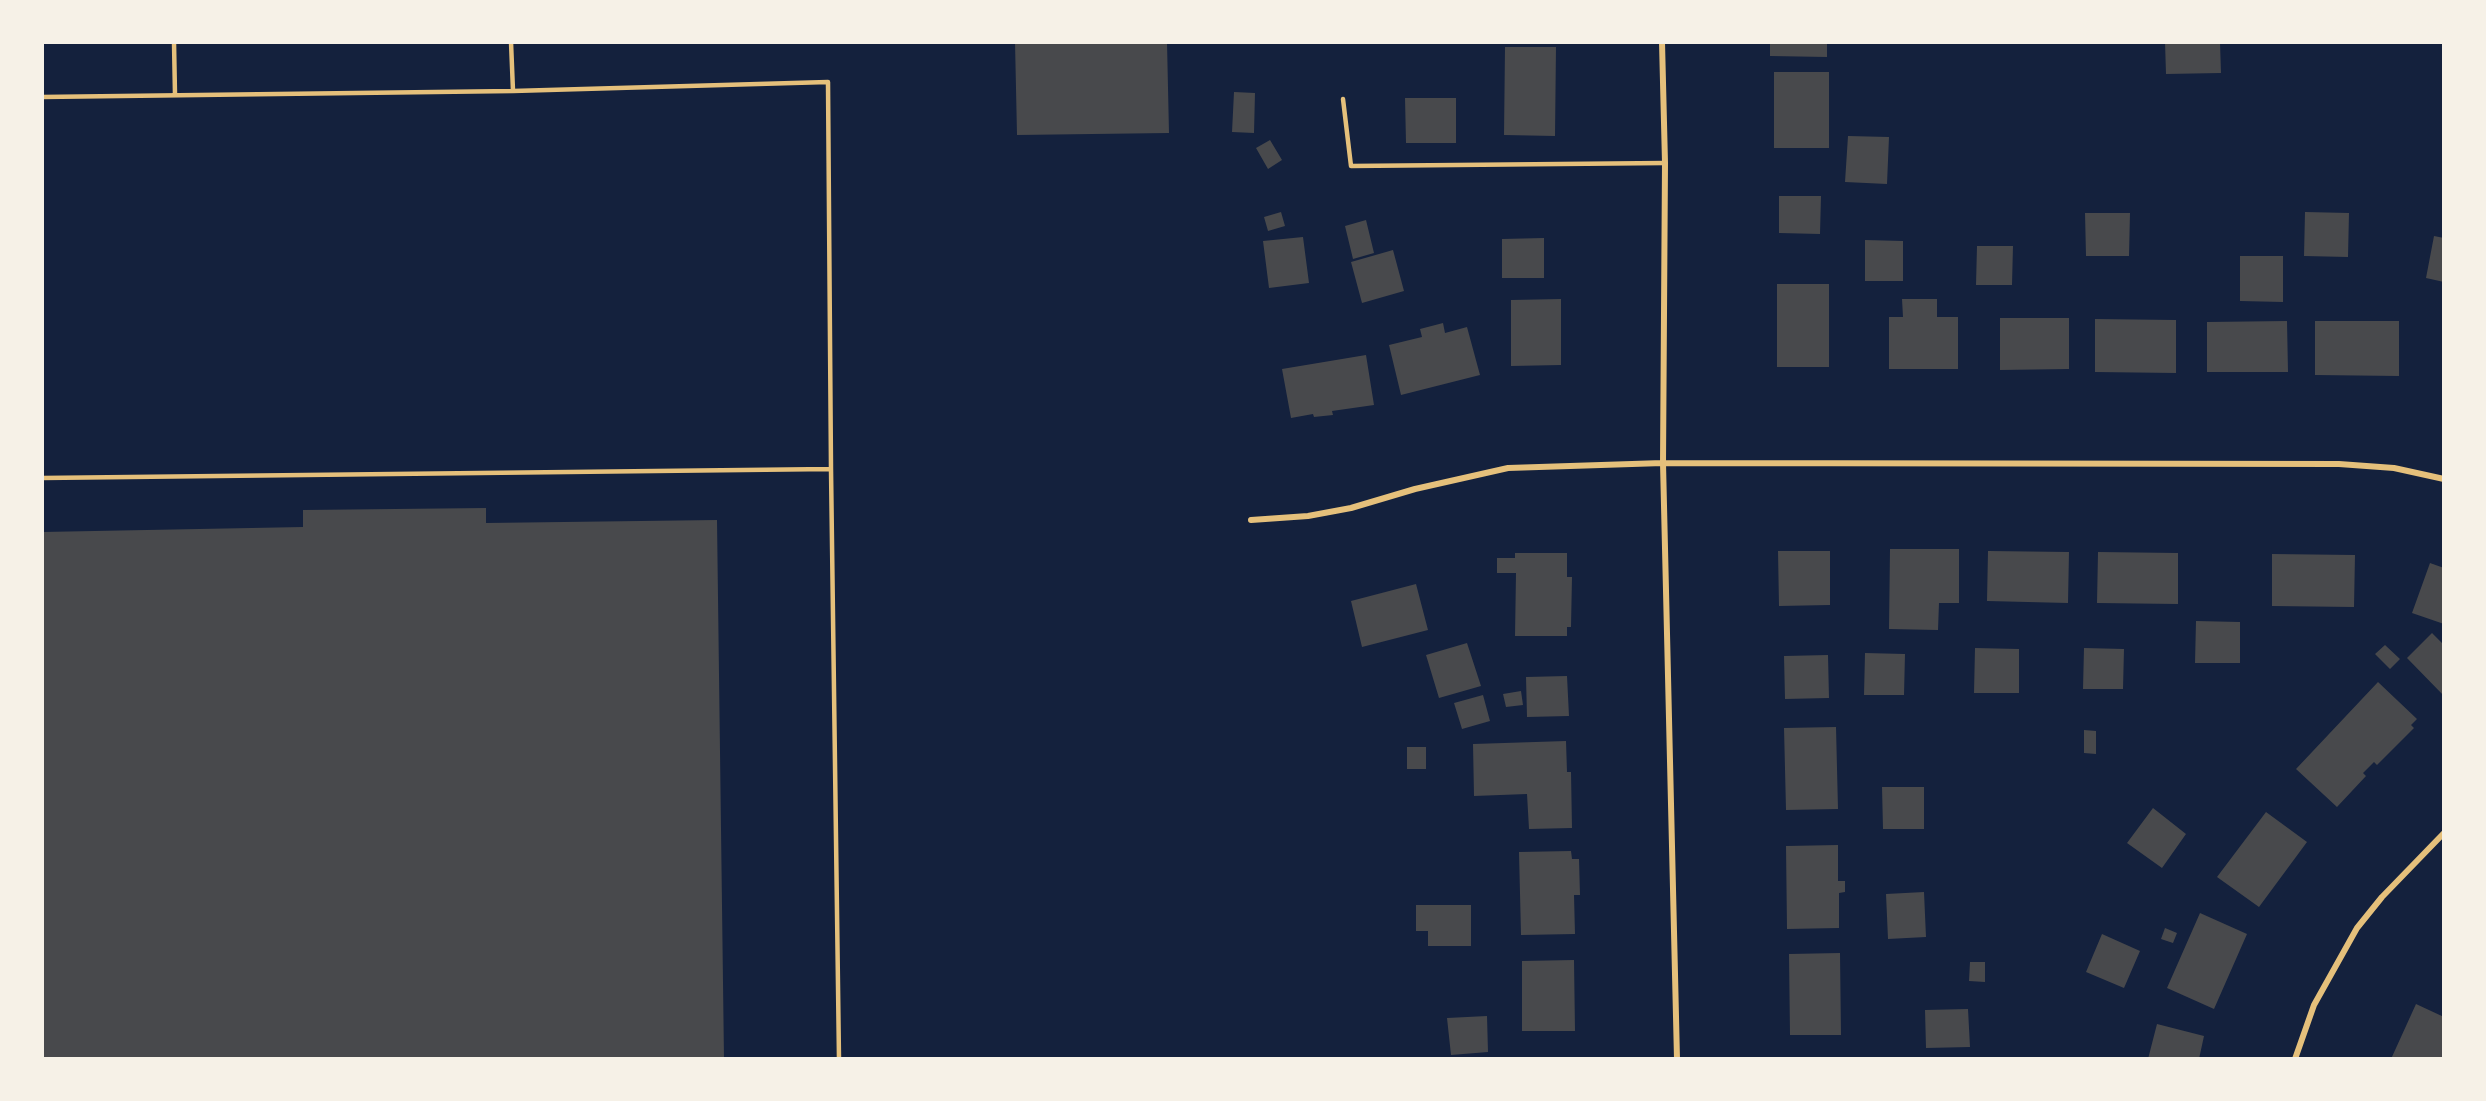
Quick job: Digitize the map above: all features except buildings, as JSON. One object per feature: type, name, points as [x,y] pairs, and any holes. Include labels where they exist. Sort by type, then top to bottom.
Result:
[{"type":"street","points":[[1662,42],[1665,164],[1663,463],[1677,1059]]},
{"type":"street","points":[[1251,520],[1308,516],[1351,508],[1415,489],[1508,468],[1663,463],[2339,464],[2394,468],[2444,478]]},
{"type":"street","points":[[2295,1059],[2314,1005],[2357,928],[2382,897],[2444,833]]},
{"type":"lane","points":[[174,42],[175,95]]},
{"type":"lane","points":[[511,42],[513,91]]},
{"type":"lane","points":[[42,97],[513,91],[828,82],[838,1059]]},
{"type":"lane","points":[[1343,99],[1351,166],[1665,164]]},
{"type":"lane","points":[[42,478],[831,469]]}]
